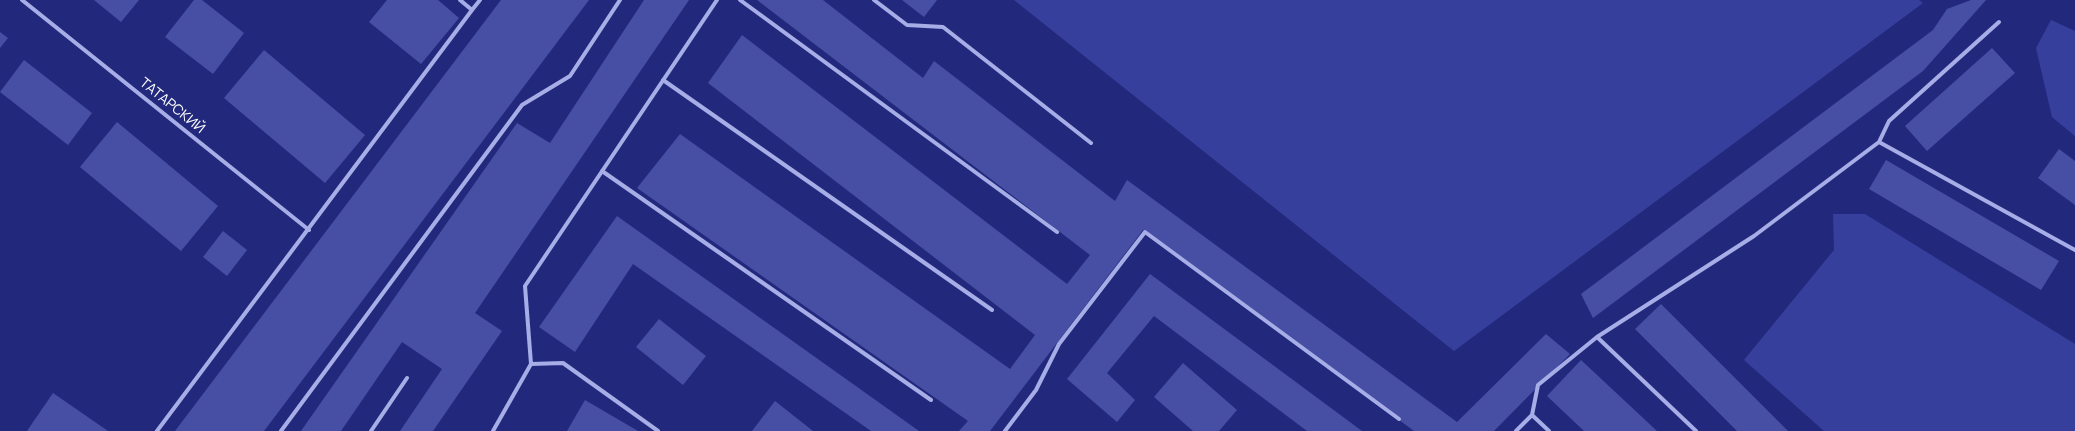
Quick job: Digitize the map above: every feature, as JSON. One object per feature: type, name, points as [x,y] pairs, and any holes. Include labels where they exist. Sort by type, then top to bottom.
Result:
[{"type":"lane","name":"ТАТАРСКИЙ","points":[[22,0],[309,230]]},
{"type":"lane","points":[[460,0],[472,10]]},
{"type":"lane","points":[[157,431],[480,0]]},
{"type":"lane","points":[[281,431],[522,106],[570,76],[620,0]]},
{"type":"lane","points":[[494,431],[531,364],[524,286],[717,0]]},
{"type":"lane","points":[[740,0],[1057,232]]},
{"type":"lane","points":[[874,0],[906,25],[943,27],[1091,143]]},
{"type":"lane","points":[[1516,431],[1532,415],[1538,385],[1597,337],[1754,236],[1880,142],[1889,121],[1999,22]]},
{"type":"lane","points":[[663,80],[992,310]]},
{"type":"lane","points":[[1880,142],[2075,250]]},
{"type":"lane","points":[[602,171],[931,400]]},
{"type":"lane","points":[[1005,431],[1036,390],[1058,344],[1146,232],[1399,419]]},
{"type":"lane","points":[[1597,337],[1696,431]]},
{"type":"lane","points":[[531,364],[563,363],[658,431]]},
{"type":"lane","points":[[371,431],[407,378]]},
{"type":"lane","points":[[1532,415],[1549,431]]},
{"type":"shaded area","points":[[1014,0],[1919,0],[1923,3],[1454,351]]},
{"type":"shaded area","points":[[2051,20],[2075,31],[2075,136],[2052,117],[2036,48]]},
{"type":"shaded area","points":[[1833,214],[1865,214],[2075,344],[2075,431],[1824,431],[1744,360],[1834,250]]},
{"type":"building","points":[[94,0],[139,0],[121,22]]},
{"type":"building","points":[[194,0],[202,0],[244,33],[213,74],[165,37]]},
{"type":"building","points":[[387,0],[438,0],[459,18],[421,64],[369,22]]},
{"type":"building","points":[[501,0],[589,0],[264,431],[175,431]]},
{"type":"building","points":[[644,0],[689,0],[475,313],[502,331],[433,431],[400,431],[442,369],[402,342],[341,431],[301,431],[517,123],[550,143]]},
{"type":"building","points":[[757,0],[823,0],[923,78],[934,61],[1115,201],[1127,180],[1457,422],[1546,334],[1570,354],[1494,431],[1414,431],[1143,230],[990,431],[959,431],[968,421],[637,188],[680,134],[1010,369],[1035,335],[708,83],[742,35],[1067,284],[1090,255]]},
{"type":"building","points":[[902,0],[937,0],[924,17]]},
{"type":"building","points":[[1971,0],[1986,0],[1923,71],[1593,318],[1581,294],[1933,30],[1947,9]]},
{"type":"building","points":[[0,32],[8,38],[0,48]]},
{"type":"building","points":[[1992,48],[2015,73],[1927,151],[1905,126]]},
{"type":"building","points":[[264,50],[365,135],[325,183],[224,98]]},
{"type":"building","points":[[24,60],[92,113],[68,145],[0,92]]},
{"type":"building","points":[[117,122],[218,206],[181,251],[80,167]]},
{"type":"building","points":[[2059,149],[2075,161],[2075,205],[2038,178]]},
{"type":"building","points":[[1886,160],[2059,261],[2041,290],[1869,189]]},
{"type":"building","points":[[617,216],[919,431],[871,431],[633,264],[575,352],[539,327]]},
{"type":"building","points":[[223,231],[247,250],[227,276],[203,257]]},
{"type":"building","points":[[1150,274],[1362,431],[1307,431],[1154,316],[1107,373],[1135,400],[1117,422],[1067,379]]},
{"type":"building","points":[[1661,304],[1788,431],[1737,431],[1635,329]]},
{"type":"building","points":[[659,319],[706,356],[683,385],[636,347]]},
{"type":"building","points":[[1581,360],[1657,431],[1584,431],[1547,396]]},
{"type":"building","points":[[1183,363],[1237,410],[1219,431],[1193,431],[1154,397]]},
{"type":"building","points":[[53,393],[108,431],[27,431]]},
{"type":"building","points":[[585,400],[638,431],[567,431]]},
{"type":"building","points":[[775,401],[813,431],[752,431]]}]
